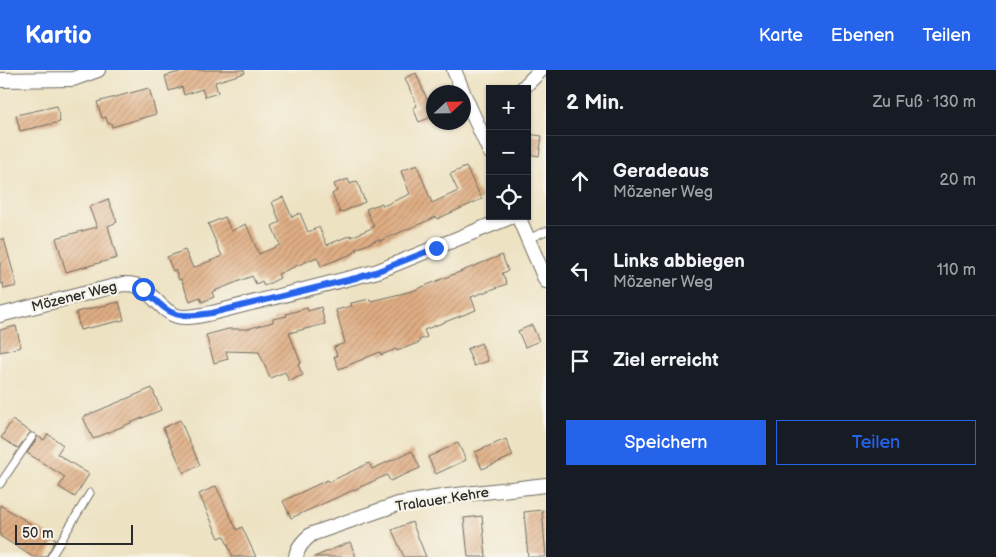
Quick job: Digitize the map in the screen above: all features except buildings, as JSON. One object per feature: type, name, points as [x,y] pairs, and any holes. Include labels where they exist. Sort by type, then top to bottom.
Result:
[{"type":"street","points":[[0,80],[73,79],[98,70]]},
{"type":"street","points":[[454,70],[460,85]]},
{"type":"street","points":[[526,85],[541,70]]},
{"type":"street","points":[[471,105],[485,125]]},
{"type":"street","name":"Mözener Weg","points":[[0,315],[123,284],[135,285],[143,289],[168,312],[177,316],[212,313],[378,271],[503,220]]},
{"type":"street","points":[[520,220],[546,281]]},
{"type":"street","name":"Tralauer Kehre","points":[[296,557],[297,550],[304,540],[312,534],[398,504],[546,485]]},
{"type":"lane","points":[[528,239],[546,231]]},
{"type":"lane","points":[[0,484],[32,437]]},
{"type":"lane","points":[[51,557],[90,493]]},
{"type":"route","points":[[143,289],[168,312],[177,316],[212,313],[356,278],[436,248]]}]
